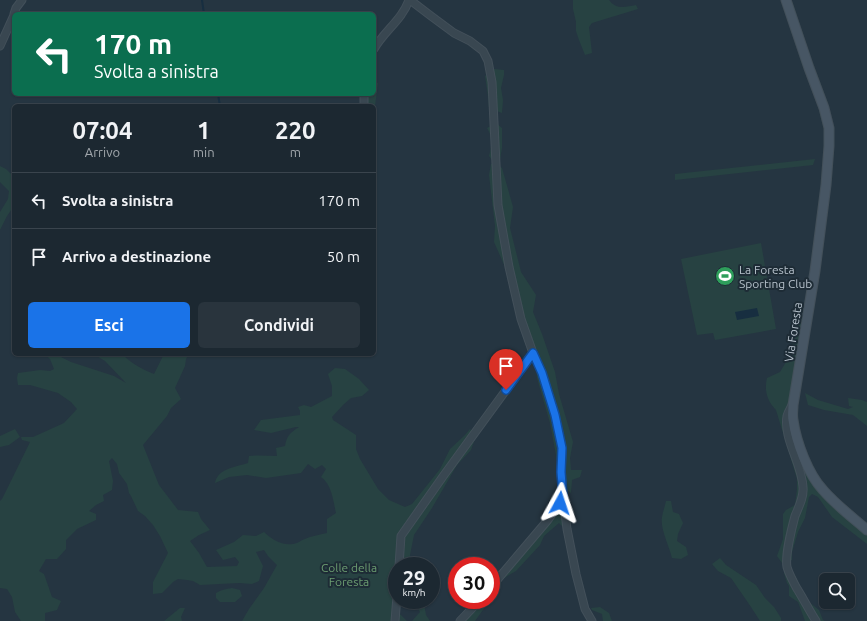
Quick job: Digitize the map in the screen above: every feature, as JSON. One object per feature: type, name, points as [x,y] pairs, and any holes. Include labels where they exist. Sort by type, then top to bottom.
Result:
[{"type":"main road","name":"Via Foresta","points":[[786,0],[806,61],[824,108],[829,128],[829,146],[815,271],[792,419],[802,453],[812,477],[836,504],[867,530]]},
{"type":"street","points":[[15,12],[22,0]]},
{"type":"street","points":[[376,46],[403,14],[410,0],[448,29],[470,41],[483,51],[488,61],[492,82],[498,205],[509,267],[519,311],[533,353],[542,373],[555,415],[562,448],[561,472],[567,529],[585,609],[592,621]]},
{"type":"street","points":[[0,46],[12,19]]},
{"type":"street","points":[[400,557],[401,536],[533,353]]},
{"type":"street","points":[[793,405],[787,415],[787,426],[789,439],[802,475],[803,493],[790,537],[787,567],[791,577],[816,621]]},
{"type":"street","points":[[500,576],[547,521],[563,497]]},
{"type":"street","points":[[395,621],[396,609]]},
{"type":"street","points":[[460,621],[471,609]]},
{"type":"green space","points":[[573,0],[609,0],[618,7],[636,5],[638,9],[592,23],[589,27],[592,53],[585,55],[576,31]]},
{"type":"green space","points":[[494,69],[504,70],[501,88],[503,100],[502,113],[489,108],[485,76]]},
{"type":"green space","points":[[376,82],[378,83],[375,104],[363,104],[364,96],[376,96]]},
{"type":"green space","points":[[496,123],[502,128],[502,148],[500,160],[492,160],[489,156],[492,139],[487,128]]},
{"type":"green space","points":[[815,159],[813,165],[675,180],[675,174]]},
{"type":"green space","points":[[496,163],[502,168],[513,207],[510,228],[521,272],[536,295],[533,312],[555,372],[559,394],[573,442],[570,458],[571,470],[582,470],[580,477],[572,480],[571,493],[559,485],[556,455],[550,423],[537,378],[535,360],[509,276],[494,242],[495,226],[489,175],[491,164]]},
{"type":"green space","points":[[0,166],[12,175],[12,209],[0,230],[0,212],[8,199],[9,191],[0,182]]},
{"type":"green space","name":"La Foresta Sporting Club","points":[[761,243],[776,329],[715,340],[713,333],[697,335],[681,259]]},
{"type":"green space","points":[[799,315],[802,319],[793,378],[793,441],[802,466],[834,507],[867,535],[867,544],[832,517],[818,497],[812,494],[809,497],[805,518],[798,532],[792,552],[792,560],[782,563],[777,556],[783,539],[783,514],[786,510],[795,505],[797,479],[776,410],[770,403],[767,395],[766,382],[767,378],[780,372],[789,357]]},
{"type":"green space","name":"Colle della Foresta","points":[[46,356],[59,356],[71,362],[114,376],[126,383],[105,361],[97,356],[124,356],[136,366],[154,374],[163,356],[188,356],[175,388],[181,399],[171,408],[167,416],[143,445],[159,485],[178,510],[198,512],[201,519],[210,530],[190,541],[207,567],[237,566],[239,562],[235,557],[223,560],[216,550],[234,542],[243,535],[256,536],[264,532],[277,541],[285,544],[294,544],[310,537],[327,533],[327,519],[336,513],[330,488],[321,477],[326,469],[322,465],[315,469],[308,464],[301,473],[266,478],[247,475],[229,477],[215,483],[220,474],[224,471],[248,463],[249,456],[277,456],[276,448],[285,446],[289,435],[299,427],[271,433],[254,430],[261,420],[300,415],[298,407],[304,405],[311,407],[332,396],[332,386],[328,374],[335,368],[345,369],[359,379],[369,390],[362,396],[351,398],[332,417],[333,420],[356,435],[356,449],[360,459],[378,489],[389,500],[405,507],[412,504],[440,469],[450,449],[470,429],[476,436],[471,450],[457,465],[432,508],[414,535],[410,557],[388,557],[388,609],[399,609],[397,611],[407,621],[242,621],[277,565],[264,550],[256,552],[263,566],[259,581],[252,584],[239,583],[200,585],[193,581],[178,579],[162,593],[153,594],[153,582],[168,553],[153,525],[138,511],[129,493],[127,484],[119,473],[117,464],[112,458],[109,461],[113,481],[112,490],[103,495],[104,501],[89,511],[96,514],[96,520],[77,529],[66,540],[66,549],[57,559],[46,559],[39,571],[44,574],[52,597],[61,601],[57,610],[45,613],[45,621],[21,621],[15,612],[12,597],[7,589],[0,588],[0,501],[30,442],[22,440],[21,437],[33,437],[64,423],[77,409],[71,402],[58,393],[30,385],[18,385],[18,373],[40,370],[50,371],[54,369],[50,359]]},
{"type":"green space","points":[[805,393],[818,400],[848,409],[853,407],[849,406],[848,398],[867,402],[867,426],[853,415],[824,410],[808,405]]},
{"type":"green space","points":[[15,429],[20,437],[9,445],[0,447],[0,436]]},
{"type":"green space","points":[[569,500],[572,520],[568,527],[562,526],[559,523],[544,536],[540,545],[516,571],[500,581],[500,576],[528,543],[544,519],[561,501]]},
{"type":"green space","points":[[666,501],[671,501],[673,512],[679,514],[683,523],[678,534],[677,541],[686,547],[688,555],[681,559],[672,558],[663,532],[662,517]]},
{"type":"green space","points":[[720,558],[726,565],[756,585],[765,598],[774,607],[781,618],[781,621],[760,621],[731,578],[718,571],[712,564]]},
{"type":"green space","points":[[790,570],[796,577],[802,592],[809,602],[819,610],[823,620],[825,621],[805,621],[798,602],[789,596],[789,586],[784,573]]},
{"type":"green space","points":[[232,588],[240,590],[242,596],[235,602],[220,602],[216,598],[216,593]]},
{"type":"green space","points":[[600,607],[609,613],[612,621],[603,621],[602,614],[592,610],[591,608]]},
{"type":"green space","points":[[180,608],[185,608],[181,617],[182,621],[164,621]]},
{"type":"green space","points":[[418,609],[425,609],[426,615],[430,621],[412,621],[420,612]]},
{"type":"green space","points":[[472,609],[484,609],[475,621],[462,621]]},
{"type":"water","points":[[757,308],[759,316],[737,320],[735,312]]},
{"type":"waterway","points":[[202,0],[204,12]]},
{"type":"waterway","points":[[218,96],[220,104]]},
{"type":"place","name":"La Foresta Sporting Club","points":[[725,276]]},
{"type":"route","points":[[506,390],[533,353],[542,373],[555,415],[562,448],[561,472],[563,497],[560,503]]}]
